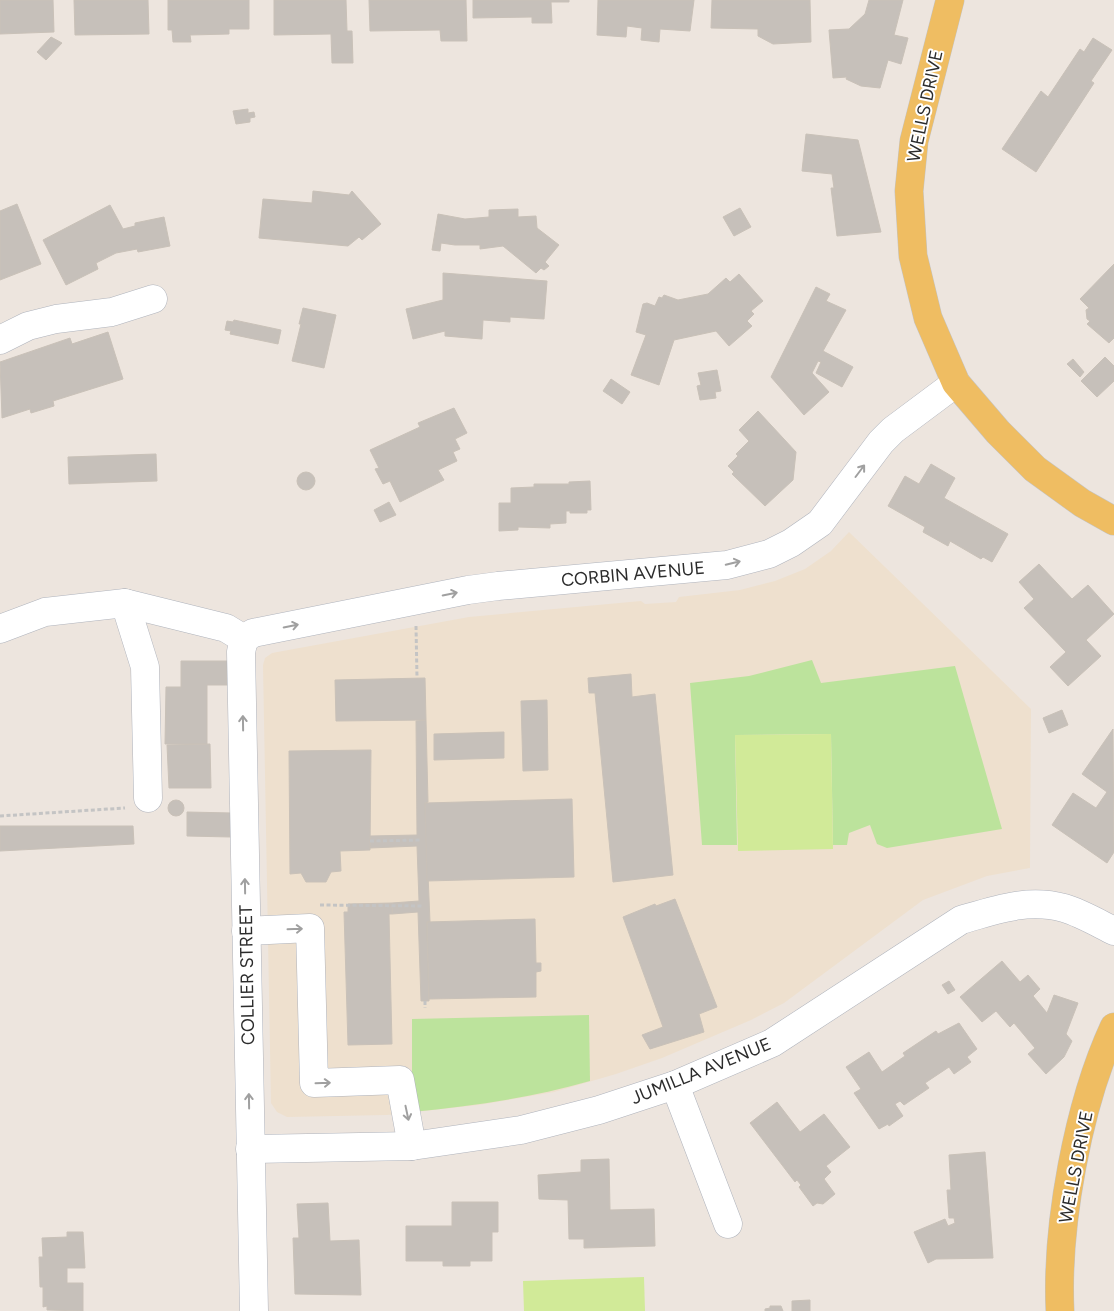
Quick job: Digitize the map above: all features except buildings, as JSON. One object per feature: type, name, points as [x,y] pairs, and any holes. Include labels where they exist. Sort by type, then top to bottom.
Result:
[{"type":"main road","name":"WELLS DRIVE","points":[[950,0],[914,141],[909,191],[913,256],[928,318],[956,383],[998,432],[1035,469],[1082,503],[1114,521]]},
{"type":"main road","name":"WELLS DRIVE","points":[[1060,1311],[1064,1224],[1076,1142],[1100,1057],[1114,1027]]},
{"type":"street","points":[[0,340],[28,326],[56,319],[112,312],[153,299]]},
{"type":"street","name":"CORBIN AVENUE","points":[[244,639],[254,633],[475,589],[727,565],[769,554],[791,543],[820,523],[881,442],[893,430],[956,383]]},
{"type":"street","points":[[125,603],[145,667],[148,798]]},
{"type":"street","points":[[0,629],[45,612],[125,603],[226,628],[244,639]]},
{"type":"street","name":"COLLIER STREET","points":[[244,639],[241,652],[254,1311]]},
{"type":"street","name":"JUMILLA AVENUE","points":[[250,1150],[412,1146],[521,1130],[599,1110],[675,1085],[772,1043],[961,920],[1017,905],[1042,904],[1066,908],[1114,931]]},
{"type":"street","points":[[246,931],[310,928],[314,1083],[400,1080],[412,1146]]},
{"type":"street","points":[[675,1085],[728,1224]]},
{"type":"path","points":[[415,620],[417,678]]},
{"type":"path","points":[[0,816],[114,811],[134,806],[148,798]]},
{"type":"path","points":[[370,841],[422,840]]},
{"type":"path","points":[[311,905],[424,906]]},
{"type":"path","points":[[425,1001],[425,1008]]},
{"type":"shaded area","points":[[849,532],[1031,709],[1030,868],[987,876],[923,900],[784,1003],[751,1020],[662,1058],[616,1074],[554,1092],[479,1105],[387,1115],[287,1117],[277,1112],[271,1103],[263,665],[265,658],[272,653],[469,617],[641,601],[645,604],[676,602],[679,597],[740,590],[775,581],[805,569],[831,551]]},
{"type":"green space","points":[[812,660],[821,683],[955,666],[1002,829],[887,848],[877,844],[870,825],[849,833],[847,845],[833,845],[831,734],[735,735],[737,845],[702,845],[690,683],[749,676]]},
{"type":"green space","points":[[831,734],[833,849],[738,851],[735,735]]},
{"type":"green space","points":[[589,1015],[590,1081],[501,1101],[412,1112],[412,1019]]},
{"type":"green space","points":[[644,1277],[645,1311],[524,1311],[523,1281]]}]
